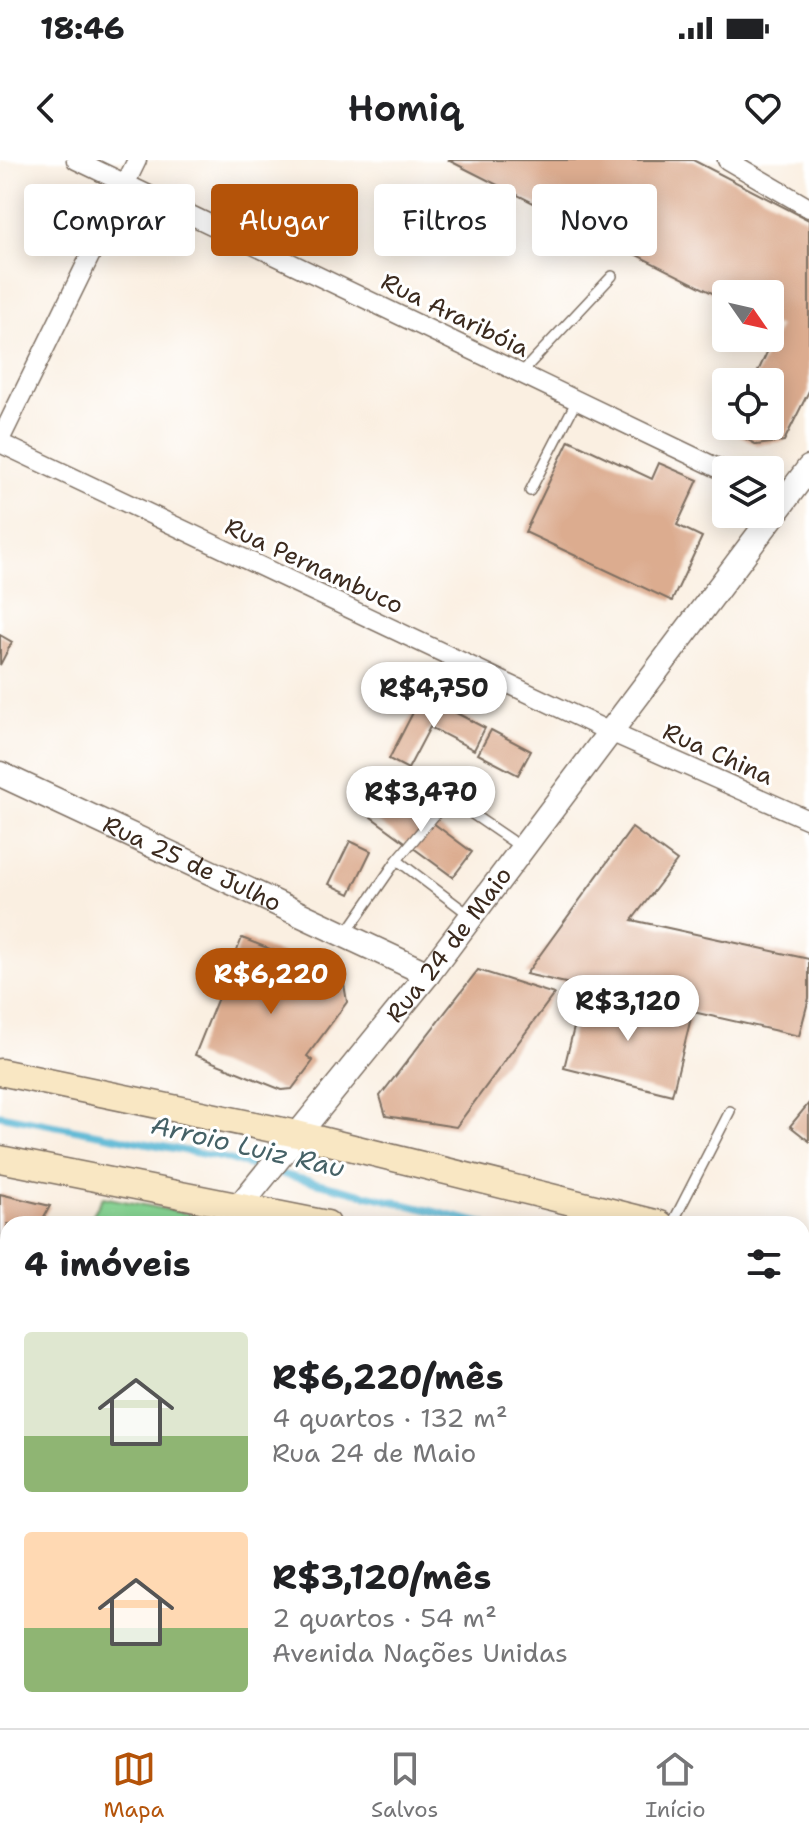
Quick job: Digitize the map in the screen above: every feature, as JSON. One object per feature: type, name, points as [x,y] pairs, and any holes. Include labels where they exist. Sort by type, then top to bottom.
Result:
[{"type":"main road","points":[[0,1072],[297,1134],[628,1216]]},
{"type":"main road","points":[[0,1159],[232,1216]]},
{"type":"street","name":"Rua Araribóia","points":[[76,160],[126,184]]},
{"type":"street","points":[[126,184],[137,160]]},
{"type":"street","points":[[727,160],[809,208]]},
{"type":"street","name":"Rua Araribóia","points":[[195,217],[712,465]]},
{"type":"street","points":[[0,442],[91,256]]},
{"type":"street","name":"Rua Pernambuco","points":[[0,442],[608,731]]},
{"type":"street","name":"Rua 24 de Maio","points":[[784,491],[809,468]]},
{"type":"street","name":"Rua 24 de Maio","points":[[232,1216],[428,974],[755,528]]},
{"type":"street","name":"Rua China","points":[[608,731],[809,820]]},
{"type":"street","name":"Rua 25 de Julho","points":[[0,774],[428,974]]},
{"type":"lane","points":[[521,373],[612,276]]},
{"type":"lane","points":[[530,491],[577,400]]},
{"type":"lane","points":[[345,935],[397,860],[449,798],[522,848]]},
{"type":"lane","points":[[397,860],[471,916]]},
{"type":"lane","points":[[676,1216],[730,1111]]},
{"type":"green space","points":[[103,1197],[200,1216],[92,1216]]},
{"type":"building","points":[[448,160],[693,160],[809,220],[809,391],[784,441],[757,445],[748,440],[784,440],[784,368],[760,368],[767,352],[784,352],[784,280],[712,280],[712,293],[639,256],[657,256],[657,184],[532,184],[532,202],[516,194],[516,184],[496,184]]},
{"type":"building","points":[[569,440],[652,479],[659,463],[698,480],[677,525],[702,537],[672,601],[525,532]]},
{"type":"building","points":[[0,635],[12,642],[0,665]]},
{"type":"building","points":[[422,695],[485,728],[474,750],[430,727],[408,769],[389,759]]},
{"type":"building","points":[[491,730],[531,751],[518,775],[478,754]]},
{"type":"building","points":[[390,791],[472,852],[453,877],[371,817]]},
{"type":"building","points":[[632,828],[677,861],[632,920],[809,959],[809,998],[799,1036],[526,974]]},
{"type":"building","points":[[350,841],[371,851],[350,894],[329,884]]},
{"type":"building","points":[[242,938],[343,978],[347,1002],[307,1056],[313,1061],[292,1089],[282,1090],[195,1055]]},
{"type":"building","points":[[478,970],[554,994],[456,1127],[386,1116],[380,1096]]},
{"type":"building","points":[[583,991],[691,1018],[672,1095],[564,1068]]},
{"type":"building","points":[[809,1103],[809,1141],[790,1126]]},
{"type":"building","points":[[0,1194],[50,1206],[44,1216],[0,1216]]},
{"type":"waterway","name":"Arroio Luiz Rau","points":[[0,1115],[228,1159],[261,1169]]},
{"type":"waterway","name":"Arroio Luiz Rau","points":[[273,1172],[452,1216]]}]
